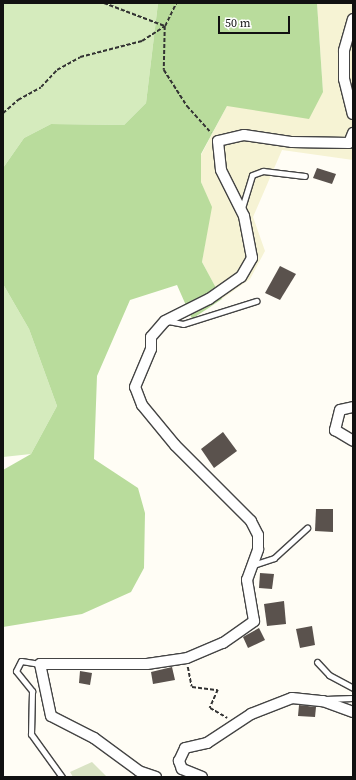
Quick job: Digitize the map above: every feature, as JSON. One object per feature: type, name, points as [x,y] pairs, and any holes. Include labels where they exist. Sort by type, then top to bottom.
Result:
[{"type":"street","points":[[353,19],[344,51],[344,80],[353,114]]},
{"type":"street","points":[[156,777],[139,771],[94,738],[51,716],[40,664],[147,664],[187,658],[223,643],[254,621],[248,580],[258,549],[258,535],[251,521],[175,445],[142,405],[135,387],[151,349],[151,337],[165,321],[209,300],[241,277],[252,258],[241,211],[221,170],[218,141],[244,135],[292,142],[349,143],[353,133]]},
{"type":"street","points":[[353,407],[340,410],[335,430],[353,441]]},
{"type":"street","points":[[202,777],[182,769],[179,761],[185,748],[206,743],[238,724],[251,714],[292,698],[323,701],[353,712]]},
{"type":"lane","points":[[241,211],[252,175],[263,171],[305,176]]},
{"type":"lane","points":[[165,321],[183,324],[256,302]]},
{"type":"lane","points":[[252,565],[274,558],[307,528]]},
{"type":"lane","points":[[40,664],[21,660],[16,672],[32,691],[31,734],[62,777]]},
{"type":"lane","points":[[317,662],[329,675],[353,688]]},
{"type":"lane","points":[[323,701],[353,698]]},
{"type":"path","points":[[104,3],[165,26]]},
{"type":"path","points":[[176,3],[165,26],[164,70],[187,106],[218,141]]},
{"type":"path","points":[[3,113],[18,100],[41,87],[57,70],[80,57],[142,42],[165,26]]},
{"type":"path","points":[[187,658],[192,687],[218,690],[210,708],[238,724]]},
{"type":"shaded area","points":[[317,3],[353,3],[353,160],[282,150],[253,217],[265,251],[250,279],[222,299],[202,262],[211,207],[201,182],[201,155],[227,106],[323,92]]},
{"type":"green space","points":[[3,3],[158,3],[146,103],[124,125],[51,124],[24,138],[3,168]]},
{"type":"green space","points":[[158,3],[317,3],[323,92],[309,119],[227,106],[201,154],[201,182],[212,207],[202,262],[222,299],[192,319],[177,285],[130,300],[97,376],[94,459],[138,488],[145,513],[144,568],[131,592],[82,614],[3,627],[3,470],[31,454],[57,406],[29,329],[3,284],[3,168],[24,138],[51,124],[124,125],[146,103]]},
{"type":"green space","points":[[3,284],[29,329],[57,406],[31,454],[3,457]]},
{"type":"green space","points":[[92,762],[107,777],[73,777],[70,772]]},
{"type":"building","points":[[317,168],[336,174],[332,184],[313,178]]},
{"type":"building","points":[[280,266],[296,274],[280,300],[265,293]]},
{"type":"building","points":[[223,432],[237,451],[214,468],[201,449]]},
{"type":"building","points":[[316,509],[333,509],[333,532],[315,531]]},
{"type":"building","points":[[260,573],[274,574],[272,589],[259,588]]},
{"type":"building","points":[[284,601],[286,624],[267,626],[264,604]]},
{"type":"building","points":[[312,626],[315,645],[300,648],[296,629]]},
{"type":"building","points":[[259,628],[265,640],[248,648],[243,637]]},
{"type":"building","points":[[172,667],[175,680],[153,684],[151,672]]},
{"type":"building","points":[[80,671],[92,673],[90,685],[79,683]]},
{"type":"building","points":[[299,705],[316,707],[315,717],[298,716]]}]
